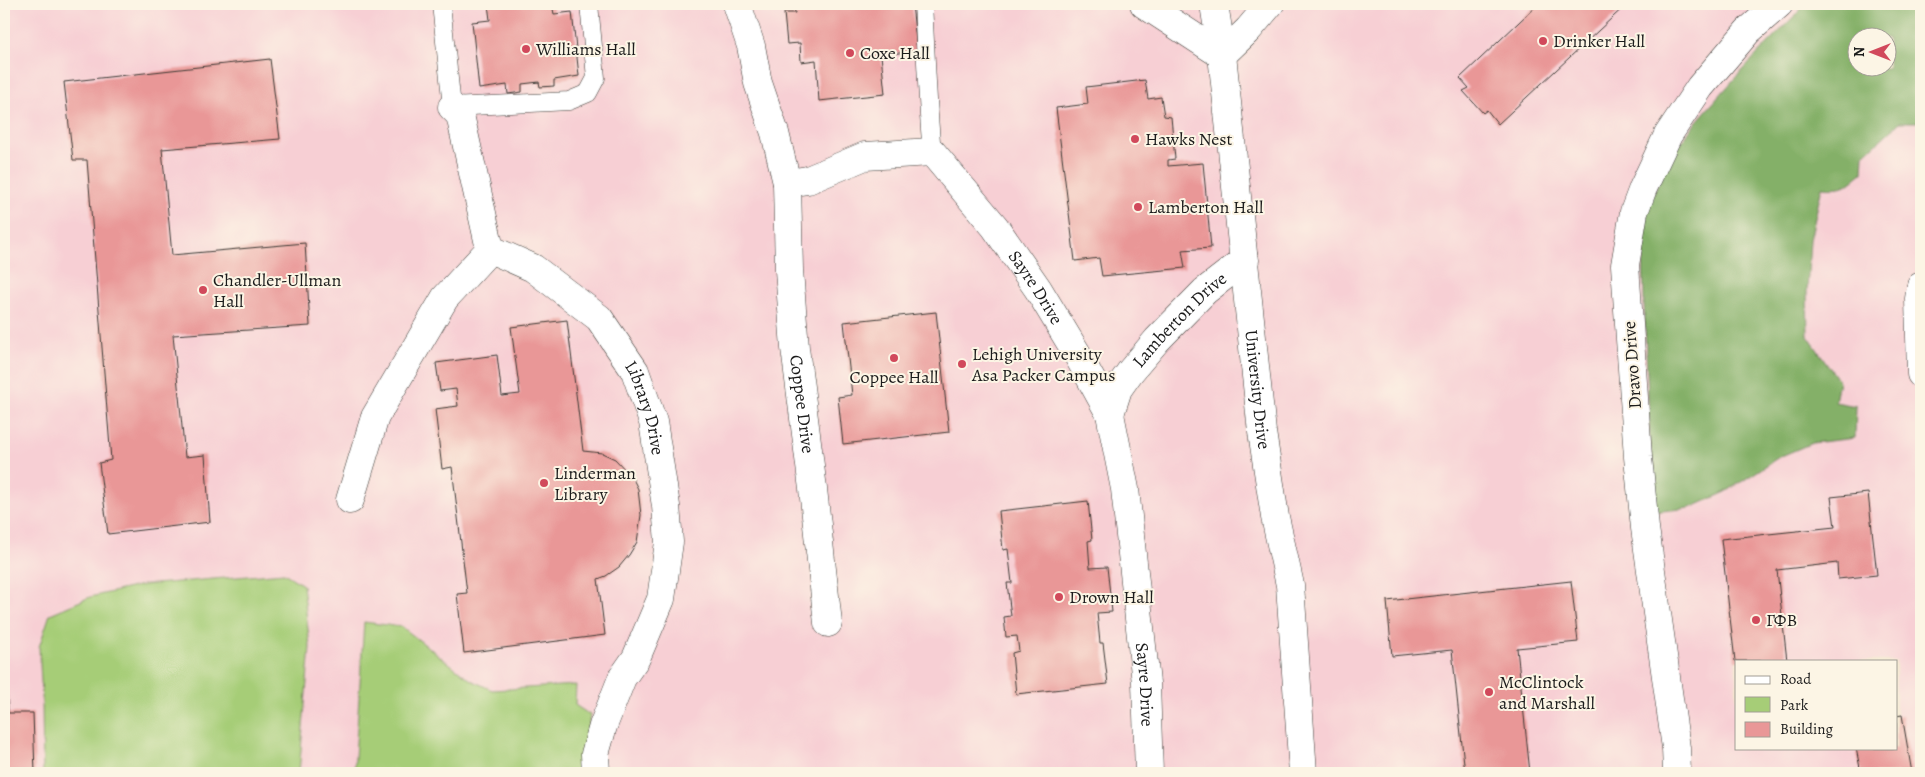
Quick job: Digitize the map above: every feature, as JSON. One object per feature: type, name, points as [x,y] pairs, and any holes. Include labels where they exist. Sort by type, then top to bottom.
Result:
[{"type":"street","points":[[737,4],[751,46],[758,83],[775,133],[787,183],[808,180],[865,156],[932,152]]},
{"type":"street","points":[[1144,4],[1222,55],[1248,30],[1270,4]]},
{"type":"street","name":"University Drive","points":[[1214,4],[1222,55],[1245,260],[1262,432],[1275,516],[1290,585],[1303,773]]},
{"type":"street","name":"Dravo Drive","points":[[1677,773],[1676,748],[1639,466],[1625,265],[1634,212],[1668,135],[1700,87],[1748,31],[1779,4]]},
{"type":"street","points":[[350,500],[375,418],[445,298],[490,249],[460,115],[452,107]]},
{"type":"street","name":"Sayre Drive","points":[[932,152],[995,227],[1038,289],[1110,414],[1124,488],[1146,683],[1149,773]]},
{"type":"street","name":"Coppee Drive","points":[[787,183],[795,348],[814,489],[828,623]]},
{"type":"street","name":"Library Drive","points":[[490,249],[533,268],[599,318],[635,371],[653,422],[666,506],[669,542],[661,599],[636,658],[622,678],[602,726],[595,754],[596,773]]},
{"type":"street","name":"Lamberton Drive","points":[[1110,414],[1118,390],[1130,372],[1157,340],[1206,291],[1245,260]]},
{"type":"street","points":[[1921,286],[1919,299],[1921,374]]},
{"type":"lane","points":[[441,4],[452,107],[569,101],[588,93],[596,78],[589,4]]},
{"type":"lane","points":[[923,4],[928,71],[928,117],[932,152]]},
{"type":"shaded area","name":"Lehigh University Asa Packer Campus","points":[[4,4],[1921,4],[1921,773],[4,773]]},
{"type":"green space","points":[[1806,4],[1921,4],[1921,122],[1900,122],[1864,155],[1863,172],[1853,181],[1840,187],[1822,187],[1810,240],[1807,291],[1808,336],[1839,381],[1835,402],[1856,406],[1855,438],[1812,443],[1779,457],[1726,492],[1690,508],[1653,512],[1644,304],[1643,221],[1665,165],[1697,121],[1744,68]]},
{"type":"green space","points":[[284,573],[303,585],[310,647],[299,773],[43,773],[39,647],[50,614],[90,597],[143,585]]},
{"type":"green space","points":[[364,622],[402,627],[471,680],[492,690],[576,685],[575,705],[590,715],[582,773],[354,773]]},
{"type":"building","name":"Williams Hall","points":[[488,4],[552,4],[554,14],[572,12],[579,76],[554,80],[554,86],[540,87],[539,82],[522,84],[522,92],[508,94],[507,85],[479,89],[472,22],[490,20]]},
{"type":"building","name":"Coxe Hall","points":[[794,4],[912,4],[917,51],[881,55],[885,94],[819,101],[816,60],[801,62],[800,43],[787,44],[784,13],[795,13]]},
{"type":"building","name":"Drinker Hall","points":[[1538,4],[1627,4],[1498,124],[1487,110],[1483,113],[1463,91],[1469,88],[1460,78]]},
{"type":"building","name":"Chandler-Ullman Hall","points":[[270,59],[280,139],[162,149],[172,255],[305,243],[310,326],[173,335],[185,457],[205,455],[210,522],[108,534],[99,463],[111,460],[87,160],[73,160],[64,82]]},
{"type":"building","name":"Lamberton Hall","points":[[1145,80],[1148,99],[1161,97],[1164,116],[1171,117],[1175,159],[1168,160],[1168,166],[1203,163],[1211,248],[1182,250],[1185,268],[1102,276],[1099,258],[1075,261],[1056,108],[1088,104],[1086,87]]},
{"type":"building","name":"Coppee Hall","points":[[936,312],[949,432],[843,444],[838,397],[852,395],[844,322]]},
{"type":"building","name":"Linderman Library","points":[[567,320],[583,451],[602,453],[615,459],[632,477],[638,489],[641,515],[637,542],[619,567],[598,579],[605,635],[464,653],[457,594],[467,593],[452,467],[442,469],[435,409],[458,406],[456,389],[440,391],[436,363],[497,355],[502,396],[520,394],[511,327]]},
{"type":"building","name":"ΓΦΒ","points":[[1868,493],[1877,575],[1838,579],[1837,563],[1777,570],[1787,660],[1735,661],[1721,539],[1835,527],[1831,497]]},
{"type":"building","name":"Drown Hall","points":[[1088,501],[1092,540],[1088,541],[1090,568],[1107,567],[1112,612],[1097,613],[1100,643],[1103,643],[1108,684],[1016,694],[1012,653],[1019,651],[1017,636],[1006,637],[1004,617],[1011,616],[1007,583],[1012,583],[1008,549],[1003,550],[999,511]]},
{"type":"building","name":"McClintock and Marshall","points":[[1571,581],[1578,642],[1517,648],[1530,773],[1465,773],[1452,650],[1392,656],[1387,601]]},
{"type":"building","points":[[4,679],[7,679],[8,713],[33,713],[35,773],[4,773]]},
{"type":"building","points":[[1902,715],[1912,773],[1861,773],[1856,750],[1898,750],[1898,716]]},
{"type":"place","name":"Drinker Hall","points":[[1543,41]]},
{"type":"place","name":"Williams Hall","points":[[526,49]]},
{"type":"place","name":"Coxe Hall","points":[[850,53]]},
{"type":"place","name":"Hawks Nest","points":[[1135,139]]},
{"type":"place","name":"Lamberton Hall","points":[[1138,207]]},
{"type":"place","name":"Chandler-Ullman Hall","points":[[203,290]]},
{"type":"place","name":"Coppee Hall","points":[[894,358]]},
{"type":"place","name":"Lehigh University Asa Packer Campus","points":[[962,364]]},
{"type":"place","name":"Linderman Library","points":[[544,483]]},
{"type":"place","name":"Drown Hall","points":[[1059,597]]},
{"type":"place","name":"ΓΦΒ","points":[[1756,620]]},
{"type":"place","name":"McClintock and Marshall","points":[[1489,692]]}]
